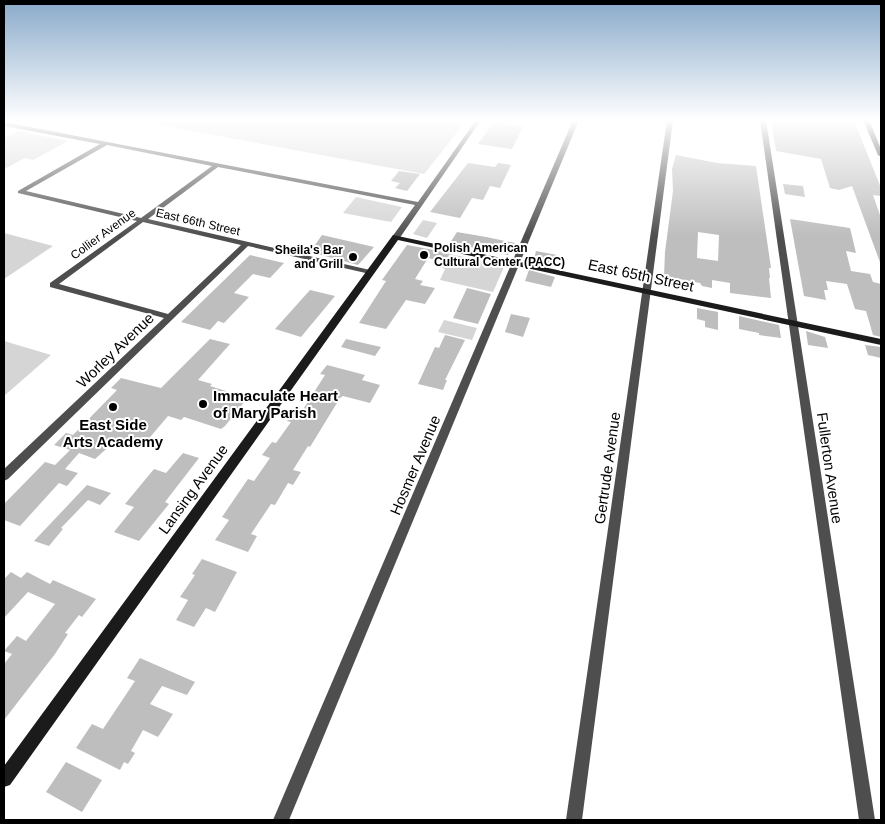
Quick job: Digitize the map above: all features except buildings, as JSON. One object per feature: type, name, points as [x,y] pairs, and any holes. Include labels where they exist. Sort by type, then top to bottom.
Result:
[{"type":"street","name":"East 66th Street","points":[[79,158],[20,192],[245,245],[370,272]]},
{"type":"street","points":[[178,158],[419,204]]},
{"type":"street","name":"Lansing Avenue","points":[[4,779],[296,371],[452,158]]},
{"type":"street","name":"Hosmer Avenue","points":[[281,820],[560,158]]},
{"type":"street","name":"Gertrude Avenue","points":[[574,820],[665,158]]},
{"type":"street","name":"Fullerton Avenue","points":[[769,158],[867,820]]},
{"type":"street","name":"Collier Avenue","points":[[170,317],[53,285],[216,166]]},
{"type":"street","name":"East 65th Street","points":[[396,237],[881,342]]},
{"type":"street","name":"Worley Avenue","points":[[4,476],[245,245]]},
{"type":"shaded area","points":[[4,158],[24,158],[4,169]]},
{"type":"shaded area","points":[[340,158],[436,158],[424,174]]},
{"type":"shaded area","points":[[356,197],[402,207],[391,222],[343,213]]},
{"type":"shaded area","points":[[423,220],[437,223],[427,238],[413,234]]},
{"type":"shaded area","points":[[4,233],[53,246],[4,279]]},
{"type":"shaded area","points":[[450,254],[502,265],[504,267],[493,292],[440,280],[445,269],[442,268]]},
{"type":"shaded area","points":[[444,320],[477,328],[472,340],[438,332]]},
{"type":"shaded area","points":[[4,341],[51,355],[4,396]]},
{"type":"place","name":"Polish American Cultural Center (PACC)","points":[[424,255]]},
{"type":"place","name":"Sheila's Bar and Grill","points":[[353,257]]},
{"type":"place","name":"Immaculate Heart of Mary Parish","points":[[203,404]]},
{"type":"place","name":"East Side Arts Academy","points":[[113,407]]}]
